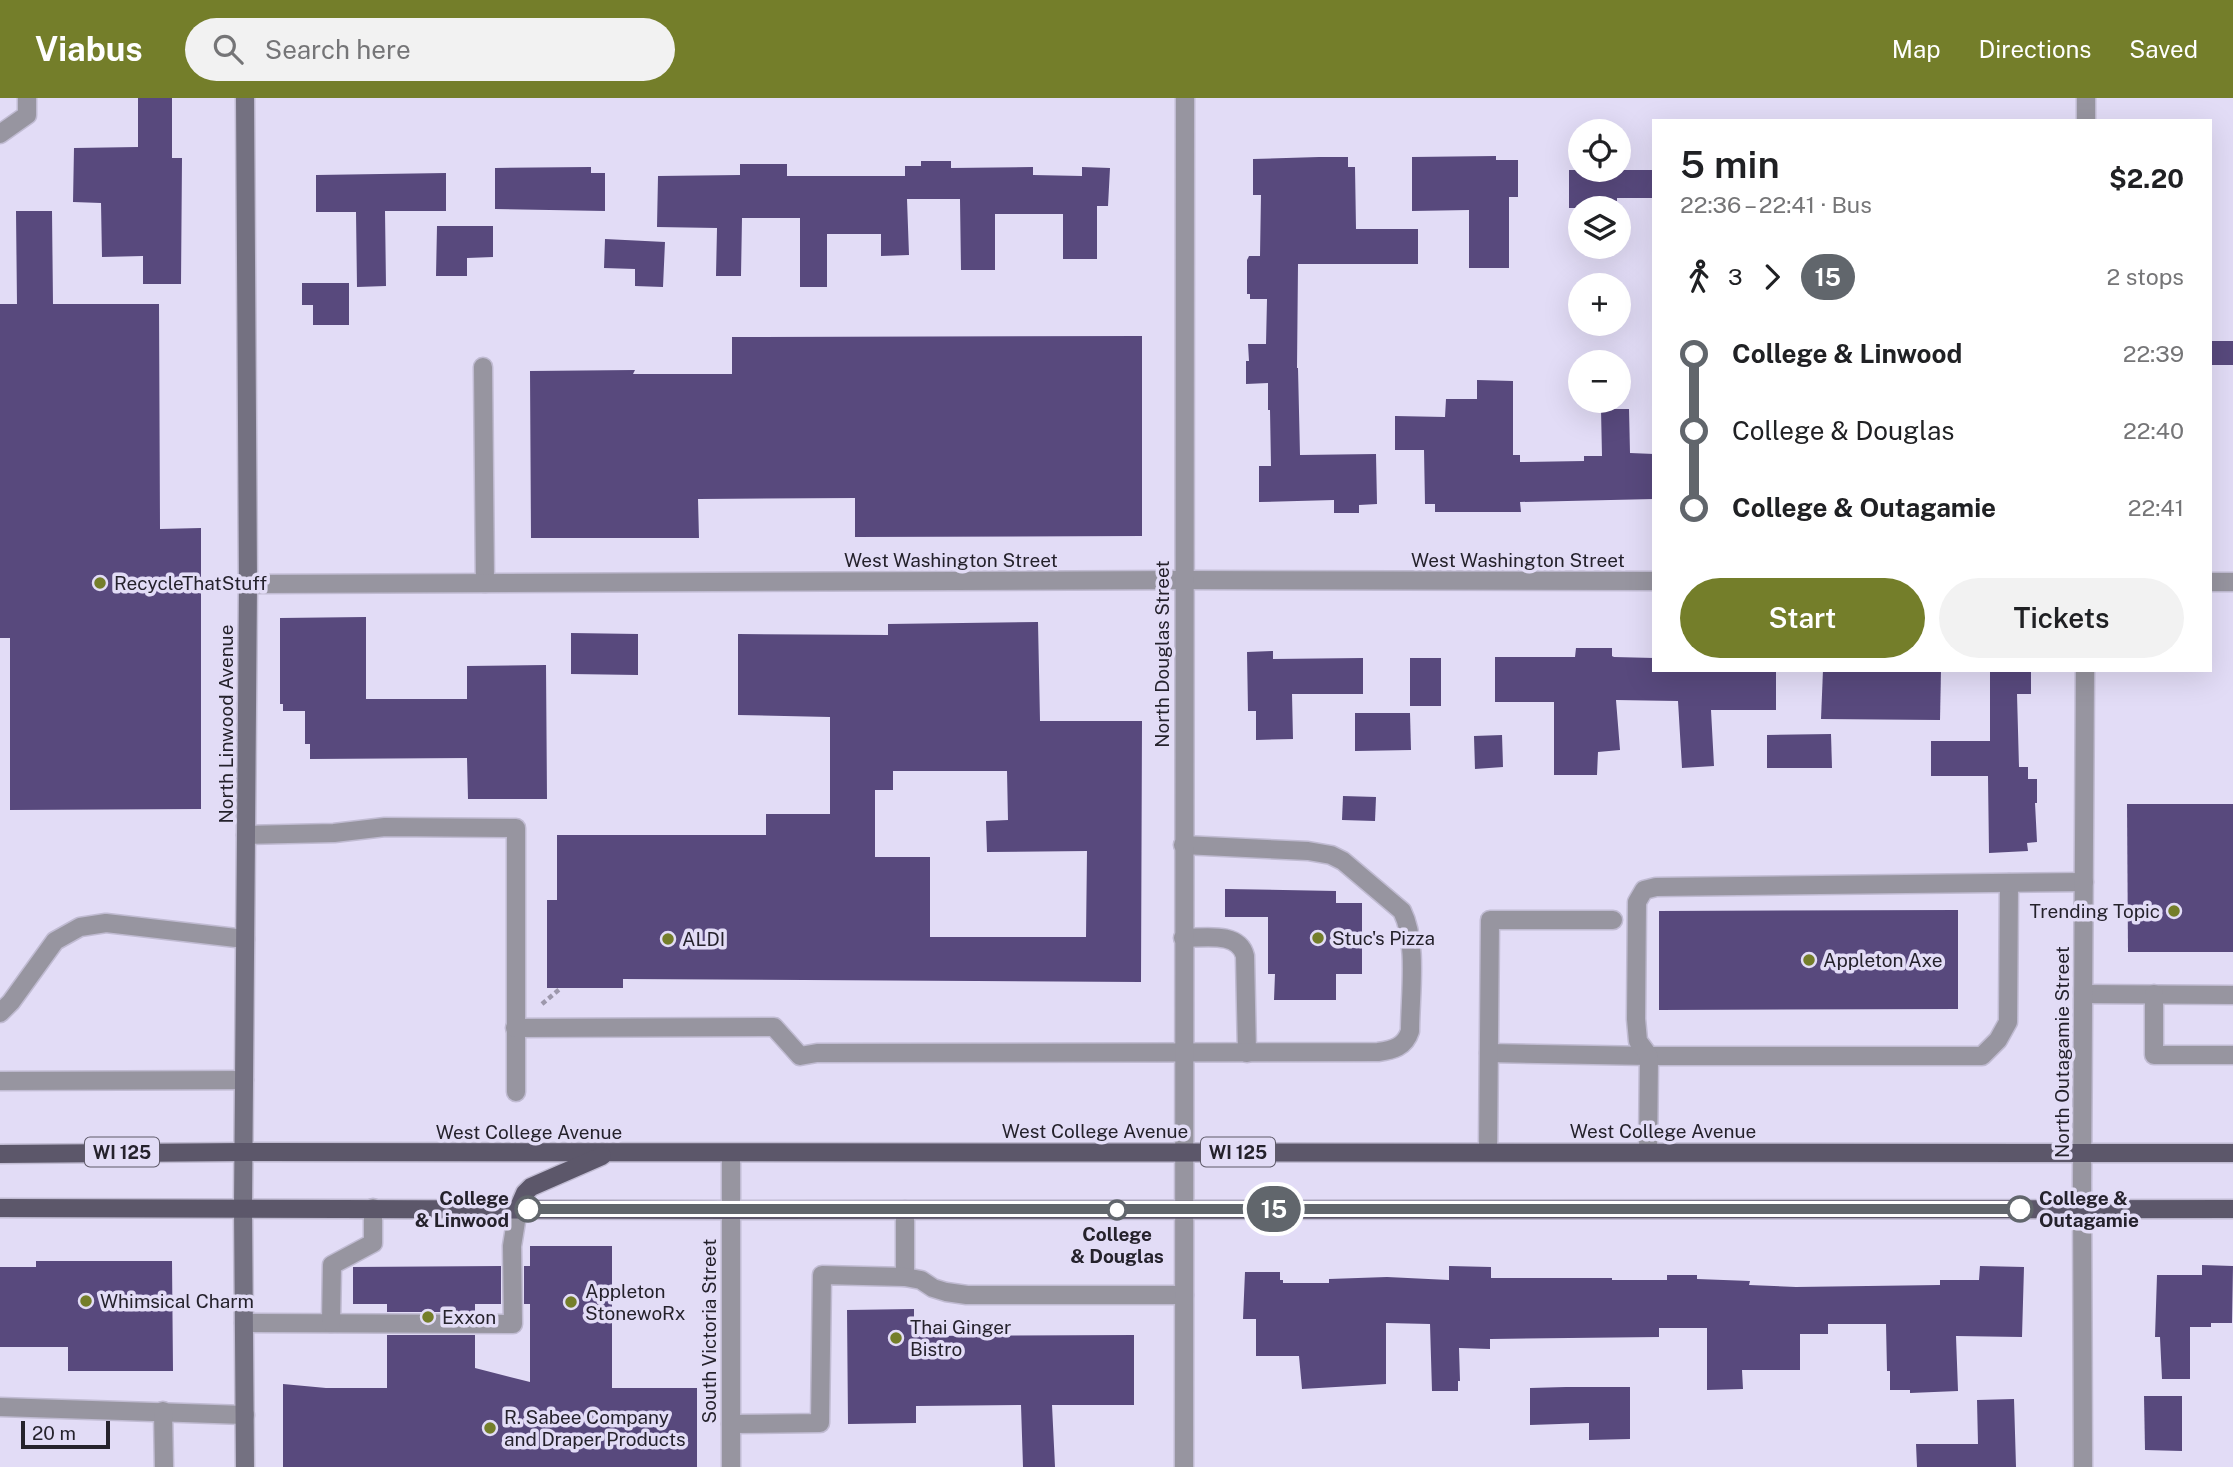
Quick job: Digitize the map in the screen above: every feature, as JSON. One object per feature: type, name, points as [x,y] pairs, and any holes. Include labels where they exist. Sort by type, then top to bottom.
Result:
[{"type":"main road","name":"West College Avenue","points":[[0,1154],[1488,1151],[2233,1153]]},
{"type":"main road","points":[[518,1209],[525,1193],[531,1187],[608,1153]]},
{"type":"main road","points":[[0,1208],[2233,1209]]},
{"type":"street","points":[[0,134],[27,115],[27,98]]},
{"type":"street","name":"North Linwood Avenue","points":[[245,98],[245,1467]]},
{"type":"street","name":"North Douglas Street","points":[[1184,1467],[1185,98]]},
{"type":"street","points":[[2086,98],[2086,119]]},
{"type":"street","points":[[483,367],[485,583]]},
{"type":"street","name":"West Washington Street","points":[[247,584],[1652,581]]},
{"type":"street","points":[[2212,582],[2233,582]]},
{"type":"street","name":"North Outagamie Street","points":[[2083,1467],[2085,672]]},
{"type":"street","points":[[246,835],[334,833],[385,827],[516,828],[516,1092]]},
{"type":"street","points":[[515,1028],[774,1027],[800,1056],[830,1053],[1378,1052],[1392,1050],[1407,1040],[1410,1031],[1411,964],[1407,922],[1402,911],[1343,861],[1331,855],[1308,851],[1183,845]]},
{"type":"street","points":[[1648,1152],[1649,1056],[1638,1041],[1636,1019],[1637,902],[1644,890],[1656,887],[2084,882]]},
{"type":"street","points":[[1489,1053],[1982,1056],[1998,1040],[2008,1022],[2009,883]]},
{"type":"street","points":[[1488,1151],[1490,920],[1613,920]]},
{"type":"street","points":[[0,1013],[55,941],[80,927],[106,923],[245,939]]},
{"type":"street","points":[[1183,938],[1229,939],[1238,942],[1243,948],[1247,1053]]},
{"type":"street","points":[[2083,994],[2233,995]]},
{"type":"street","points":[[2154,994],[2154,1055],[2233,1055]]},
{"type":"street","points":[[0,1081],[244,1080]]},
{"type":"street","name":"South Victoria Street","points":[[731,1153],[731,1467]]},
{"type":"street","points":[[331,1323],[332,1265],[373,1243],[373,1208]]},
{"type":"street","points":[[244,1322],[513,1324],[512,1246],[518,1209]]},
{"type":"street","points":[[905,1210],[905,1276]]},
{"type":"street","points":[[731,1423],[820,1423],[822,1275],[905,1276],[946,1292],[967,1295],[1184,1295]]},
{"type":"street","points":[[0,1407],[245,1415]]},
{"type":"street","points":[[163,1411],[164,1467]]},
{"type":"building","points":[[138,98],[172,98],[172,158],[182,158],[181,284],[143,284],[143,256],[102,257],[101,203],[73,202],[74,148],[138,147]]},
{"type":"building","points":[[1496,156],[1496,160],[1518,160],[1518,197],[1509,197],[1509,268],[1469,268],[1469,210],[1412,211],[1412,157]]},
{"type":"building","points":[[1348,157],[1348,167],[1355,167],[1356,229],[1418,229],[1418,264],[1298,264],[1300,455],[1376,454],[1377,504],[1359,505],[1359,513],[1334,513],[1334,500],[1259,502],[1259,466],[1271,466],[1268,383],[1246,384],[1248,344],[1266,344],[1267,299],[1250,299],[1250,294],[1247,294],[1247,260],[1249,256],[1260,256],[1261,195],[1253,195],[1253,159]]},
{"type":"building","points":[[921,161],[951,161],[951,168],[1033,167],[1033,175],[1082,176],[1082,167],[1110,168],[1108,206],[1097,206],[1097,259],[1063,259],[1063,214],[995,214],[995,270],[961,270],[960,199],[907,199],[909,255],[881,256],[881,234],[827,234],[827,287],[800,287],[800,218],[742,218],[741,276],[716,276],[717,228],[657,227],[658,176],[740,175],[740,164],[787,164],[787,176],[905,176],[905,166],[921,166]]},
{"type":"building","points":[[591,167],[591,173],[605,173],[605,211],[495,209],[495,168]]},
{"type":"building","points":[[1631,170],[1652,170],[1652,198],[1569,196],[1569,182],[1631,182]]},
{"type":"building","points":[[446,173],[446,211],[385,211],[386,286],[357,287],[356,212],[316,212],[316,175]]},
{"type":"building","name":"RecycleThatStuff","points":[[16,211],[52,211],[53,304],[159,304],[160,529],[201,528],[201,809],[10,810],[10,638],[0,638],[0,304],[17,304]]},
{"type":"building","points":[[437,226],[493,226],[493,257],[467,258],[467,276],[436,276]]},
{"type":"building","points":[[605,239],[665,242],[663,287],[635,286],[635,269],[604,268]]},
{"type":"building","points":[[302,283],[349,283],[349,325],[313,325],[313,305],[302,305]]},
{"type":"building","points":[[1142,336],[1142,536],[855,537],[855,498],[698,499],[699,538],[531,538],[530,371],[635,370],[633,374],[732,374],[732,337]]},
{"type":"building","points":[[2212,341],[2233,341],[2233,365],[2212,365]]},
{"type":"building","points":[[1477,380],[1513,381],[1513,455],[1520,455],[1520,462],[1584,461],[1584,456],[1602,456],[1601,413],[1629,413],[1630,453],[1652,454],[1652,499],[1520,502],[1521,512],[1435,512],[1435,504],[1425,504],[1424,450],[1395,450],[1395,416],[1445,417],[1446,399],[1477,399]]},
{"type":"building","points":[[366,617],[366,699],[467,699],[467,666],[546,665],[547,799],[468,799],[467,758],[310,759],[310,744],[305,744],[305,711],[283,711],[283,704],[280,704],[280,618]]},
{"type":"building","points":[[1038,622],[1040,721],[1142,721],[1141,982],[623,979],[623,988],[547,988],[547,900],[557,900],[557,835],[766,835],[766,814],[830,814],[830,717],[738,715],[738,634],[888,635],[888,624]],"holes":[[[893,771],[1007,771],[1008,820],[986,821],[987,852],[1087,851],[1086,937],[930,937],[930,857],[875,857],[875,790],[893,790]]]},
{"type":"building","points":[[571,633],[638,634],[638,675],[571,674]]},
{"type":"building","points":[[1576,648],[1612,648],[1614,657],[1652,658],[1652,672],[1776,672],[1776,710],[1711,710],[1714,766],[1682,768],[1678,701],[1616,700],[1620,750],[1598,752],[1597,775],[1554,775],[1554,702],[1495,702],[1495,657],[1575,657]]},
{"type":"building","points":[[1273,651],[1273,659],[1363,658],[1363,694],[1292,694],[1293,739],[1256,740],[1256,711],[1248,711],[1247,652]]},
{"type":"building","points":[[1410,658],[1441,658],[1441,706],[1410,706]]},
{"type":"building","points":[[1823,672],[1941,672],[1940,720],[1821,719]]},
{"type":"building","points":[[1990,672],[2031,672],[2031,694],[2017,694],[2019,767],[2028,767],[2028,779],[2037,779],[2037,842],[2027,843],[2028,851],[1989,853],[1988,776],[1931,776],[1931,741],[1990,741]]},
{"type":"building","points":[[1355,713],[1410,713],[1411,750],[1355,751]]},
{"type":"building","points":[[1831,734],[1832,768],[1767,768],[1767,735]]},
{"type":"building","points":[[1502,735],[1503,767],[1475,769],[1474,736]]},
{"type":"building","points":[[1343,796],[1376,797],[1375,821],[1342,820]]},
{"type":"building","points":[[2127,804],[2233,804],[2233,952],[2128,952]]},
{"type":"building","name":"Stuc's Pizza","points":[[1225,889],[1336,891],[1336,903],[1362,903],[1362,974],[1336,974],[1336,1000],[1274,1000],[1275,974],[1268,974],[1268,917],[1225,917]]},
{"type":"building","name":"Appleton Axe","points":[[1958,910],[1958,1009],[1659,1010],[1659,911]]},
{"type":"building","name":"R. Sabee Company and Draper Products","points":[[530,1246],[612,1246],[612,1388],[697,1388],[697,1467],[283,1467],[283,1384],[326,1388],[387,1388],[387,1335],[475,1335],[475,1368],[530,1382],[530,1304],[524,1304],[524,1266],[530,1266]]},
{"type":"building","name":"Whimsical Charm","points":[[36,1261],[172,1261],[173,1371],[68,1371],[68,1347],[0,1347],[0,1267],[36,1267]]},
{"type":"building","points":[[2202,1265],[2233,1266],[2232,1323],[2190,1327],[2190,1379],[2162,1379],[2160,1337],[2155,1337],[2157,1275],[2202,1275]]},
{"type":"building","points":[[501,1266],[501,1304],[475,1304],[475,1312],[387,1312],[387,1304],[353,1304],[353,1267]]},
{"type":"building","points":[[1449,1266],[1491,1267],[1491,1278],[1667,1280],[1667,1275],[1697,1275],[1697,1279],[1750,1281],[1749,1285],[1796,1287],[1940,1285],[1940,1280],[1979,1280],[1980,1266],[2024,1267],[2022,1337],[1956,1336],[1958,1391],[1910,1393],[1910,1390],[1890,1390],[1886,1324],[1828,1324],[1828,1334],[1800,1334],[1800,1370],[1742,1370],[1743,1389],[1707,1390],[1707,1328],[1659,1328],[1659,1337],[1490,1339],[1490,1349],[1459,1348],[1458,1391],[1432,1391],[1430,1324],[1386,1323],[1386,1384],[1302,1389],[1299,1356],[1256,1356],[1256,1319],[1243,1319],[1245,1272],[1280,1272],[1280,1280],[1283,1280],[1283,1283],[1329,1283],[1329,1279],[1387,1277],[1449,1280]]},
{"type":"building","points":[[914,1309],[914,1336],[1134,1335],[1134,1405],[1052,1405],[1055,1467],[1023,1467],[1021,1405],[916,1406],[916,1423],[848,1424],[847,1310]]},
{"type":"building","points":[[1630,1387],[1630,1439],[1589,1440],[1589,1423],[1530,1425],[1530,1388]]},
{"type":"building","points":[[2144,1396],[2182,1396],[2182,1451],[2145,1450]]},
{"type":"building","points":[[2014,1399],[2016,1467],[1917,1467],[1916,1444],[1978,1444],[1977,1400]]},
{"type":"bus line","name":"15","points":[[528,1209],[2020,1209]]},
{"type":"place","name":"RecycleThatStuff","points":[[100,583]]},
{"type":"place","name":"Trending Topic","points":[[2174,911]]},
{"type":"place","name":"Stuc's Pizza","points":[[1318,938]]},
{"type":"place","name":"ALDI","points":[[668,939]]},
{"type":"place","name":"Appleton Axe","points":[[1809,960]]},
{"type":"place","name":"College & Linwood","points":[[528,1209]]},
{"type":"place","name":"College & Outagamie","points":[[2020,1209]]},
{"type":"place","name":"College & Douglas","points":[[1117,1210]]},
{"type":"place","name":"Whimsical Charm","points":[[86,1301]]},
{"type":"place","name":"Appleton StonewoRx","points":[[571,1302]]},
{"type":"place","name":"Exxon","points":[[428,1317]]},
{"type":"place","name":"Thai Ginger Bistro","points":[[896,1338]]},
{"type":"place","name":"R. Sabee Company and Draper Products","points":[[490,1428]]}]
